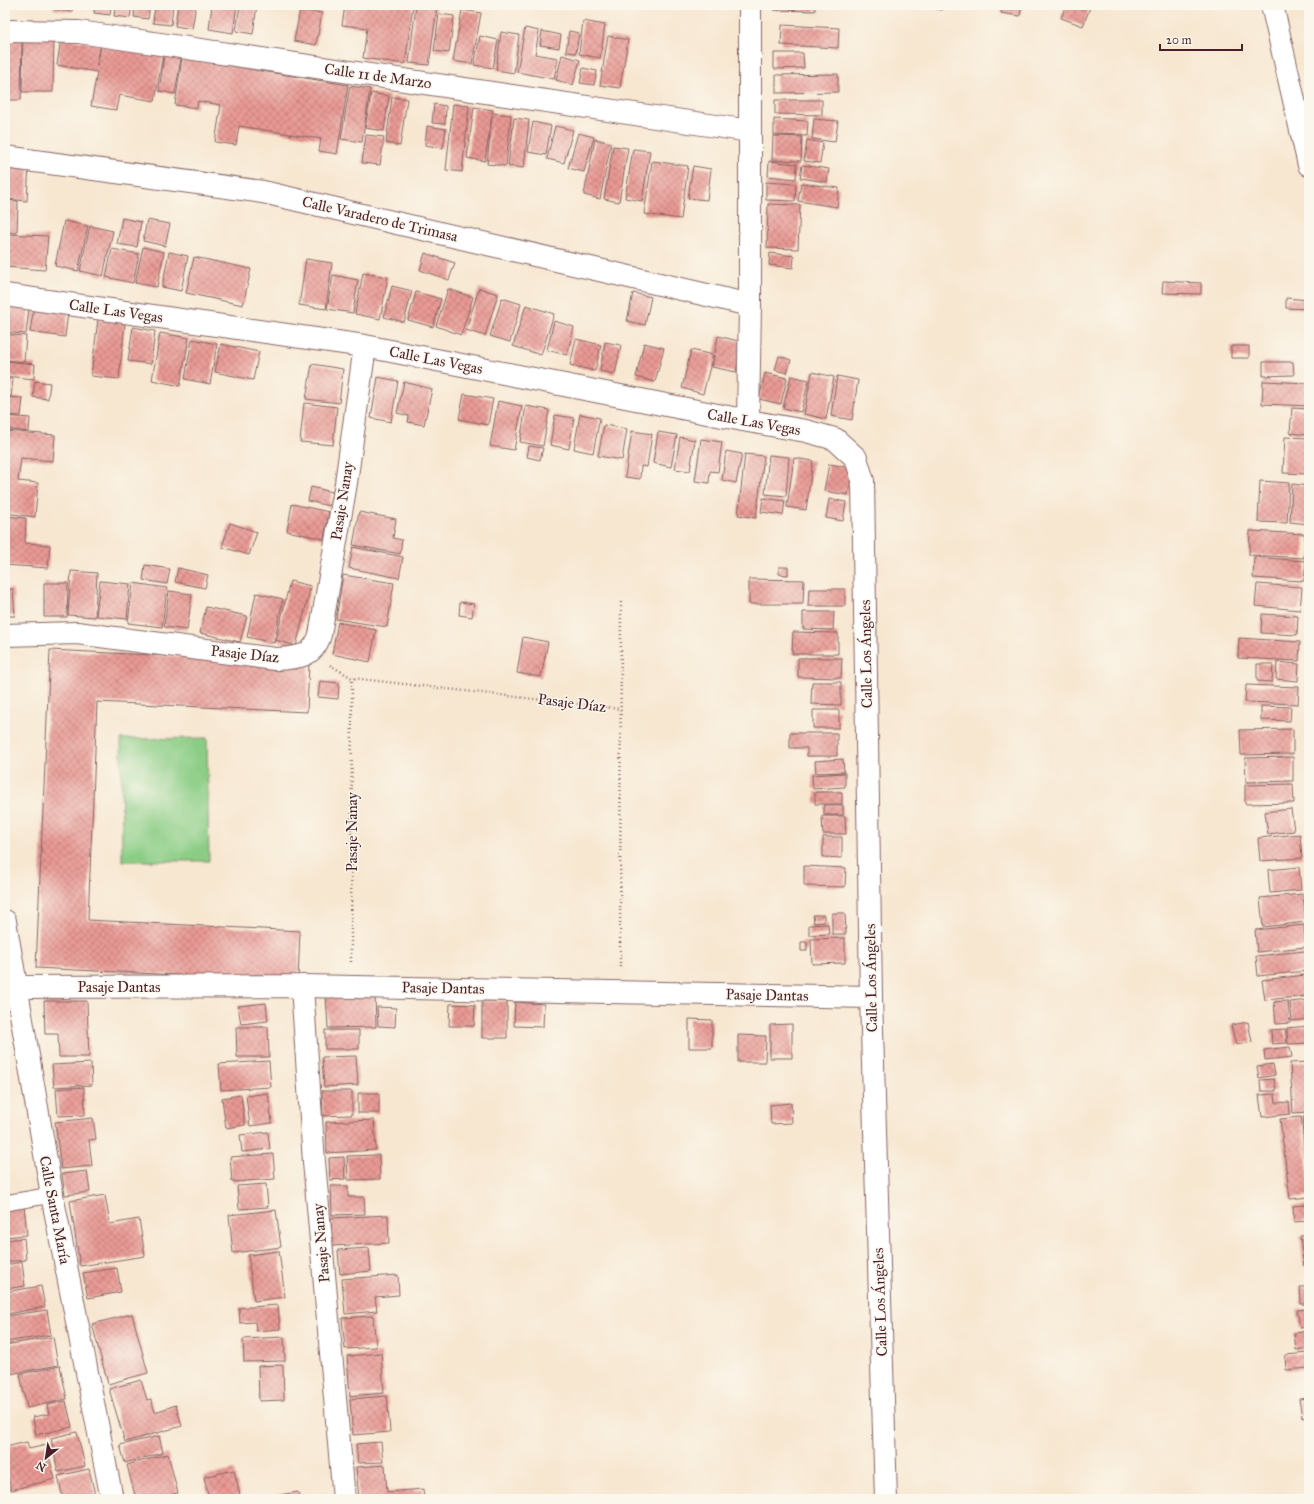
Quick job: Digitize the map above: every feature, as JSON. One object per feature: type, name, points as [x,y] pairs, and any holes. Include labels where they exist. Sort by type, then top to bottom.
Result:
[{"type":"street","points":[[748,421],[750,305],[750,5]]},
{"type":"street","points":[[1272,5],[1309,165]]},
{"type":"street","name":"Calle 11 de Marzo","points":[[5,30],[79,32],[750,131]]},
{"type":"street","name":"Calle Varadero de Trimasa","points":[[5,157],[263,192],[750,305]]},
{"type":"street","name":"Calle Las Vegas","points":[[5,295],[365,346],[806,431],[835,439],[856,458]]},
{"type":"street","name":"Pasaje Nanay","points":[[309,652],[317,646],[320,635],[346,483],[365,346]]},
{"type":"street","name":"Calle Los Ángeles","points":[[856,458],[863,481],[871,997],[886,1499]]},
{"type":"street","name":"Pasaje Díaz","points":[[5,635],[77,634],[275,659],[293,658],[309,652]]},
{"type":"street","name":"Calle Santa María","points":[[5,921],[15,987],[52,1195],[112,1499]]},
{"type":"street","name":"Pasaje Nanay","points":[[302,986],[314,1162],[344,1499]]},
{"type":"street","name":"Pasaje Dantas","points":[[15,987],[302,986],[871,997]]},
{"type":"lane","points":[[5,1203],[52,1195]]},
{"type":"path","points":[[619,991],[621,599]]},
{"type":"path","name":"Pasaje Díaz","points":[[309,652],[352,678],[621,709]]},
{"type":"path","name":"Pasaje Nanay","points":[[352,678],[352,987]]},
{"type":"green space","points":[[207,738],[209,861],[122,861],[121,739]]},
{"type":"building","points":[[54,5],[73,5],[72,12],[53,9]]},
{"type":"building","points":[[95,5],[111,5],[110,15],[94,13]]},
{"type":"building","points":[[115,5],[132,5],[130,18],[114,16]]},
{"type":"building","points":[[135,5],[150,5],[148,19],[134,17]]},
{"type":"building","points":[[155,5],[173,5],[171,25],[153,23]]},
{"type":"building","points":[[178,5],[196,5],[192,29],[175,26]]},
{"type":"building","points":[[212,5],[237,5],[233,33],[209,29]]},
{"type":"building","points":[[240,5],[257,5],[253,34],[236,31]]},
{"type":"building","points":[[345,5],[413,5],[405,64],[363,58],[367,28],[342,25]]},
{"type":"building","points":[[416,5],[437,7],[429,65],[409,63]]},
{"type":"building","points":[[774,5],[815,5],[815,11],[774,10]]},
{"type":"building","points":[[908,5],[923,5],[923,8],[908,7]]},
{"type":"building","points":[[930,5],[943,5],[942,10],[929,7]]},
{"type":"building","points":[[1003,5],[1022,5],[1020,16],[1001,13]]},
{"type":"building","points":[[1066,5],[1091,5],[1083,26],[1061,18]]},
{"type":"building","points":[[300,10],[322,13],[316,45],[294,41]]},
{"type":"building","points":[[462,10],[481,13],[472,64],[453,61]]},
{"type":"building","points":[[439,14],[454,16],[449,53],[434,51]]},
{"type":"building","points":[[583,21],[605,25],[600,58],[579,54]]},
{"type":"building","points":[[782,25],[839,28],[838,48],[781,45]]},
{"type":"building","points":[[525,28],[539,31],[535,54],[558,58],[554,79],[517,72]]},
{"type":"building","points":[[5,30],[22,30],[21,100],[5,100]]},
{"type":"building","points":[[23,31],[54,32],[53,92],[22,92]]},
{"type":"building","points":[[542,31],[561,35],[559,48],[540,45]]},
{"type":"building","points":[[569,31],[579,33],[576,53],[566,52]]},
{"type":"building","points":[[501,32],[519,35],[514,73],[496,70]]},
{"type":"building","points":[[480,36],[498,40],[493,68],[474,65]]},
{"type":"building","points":[[608,36],[628,40],[620,88],[600,85]]},
{"type":"building","points":[[61,38],[101,44],[97,65],[101,45],[163,55],[155,101],[119,95],[116,110],[91,106],[97,72],[57,65]]},
{"type":"building","points":[[774,53],[803,53],[804,68],[774,69]]},
{"type":"building","points":[[164,55],[181,58],[175,94],[159,91]]},
{"type":"building","points":[[562,55],[580,60],[573,85],[556,80]]},
{"type":"building","points":[[182,58],[348,85],[337,154],[319,151],[321,139],[239,126],[236,145],[215,142],[221,105],[198,101],[197,108],[175,105]]},
{"type":"building","points":[[583,68],[597,71],[594,85],[580,83]]},
{"type":"building","points":[[838,74],[838,92],[776,93],[776,75]]},
{"type":"building","points":[[350,86],[370,89],[362,142],[341,139]]},
{"type":"building","points":[[371,93],[389,96],[384,131],[365,128]]},
{"type":"building","points":[[392,97],[407,99],[400,146],[386,143]]},
{"type":"building","points":[[775,100],[822,100],[822,115],[775,114]]},
{"type":"building","points":[[434,104],[446,106],[445,124],[432,123]]},
{"type":"building","points":[[453,104],[469,106],[462,172],[446,170]]},
{"type":"building","points":[[474,107],[493,110],[492,113],[511,115],[506,166],[487,164],[492,115],[485,161],[467,158]]},
{"type":"building","points":[[514,118],[529,120],[524,168],[508,166]]},
{"type":"building","points":[[774,119],[808,121],[807,136],[774,135]]},
{"type":"building","points":[[814,119],[838,121],[835,142],[812,139]]},
{"type":"building","points":[[533,122],[551,126],[546,155],[528,152]]},
{"type":"building","points":[[427,126],[446,129],[443,148],[425,145]]},
{"type":"building","points":[[555,126],[573,130],[564,163],[547,159]]},
{"type":"building","points":[[578,133],[594,137],[584,172],[568,168]]},
{"type":"building","points":[[366,135],[384,137],[380,165],[362,163]]},
{"type":"building","points":[[773,136],[802,137],[801,161],[772,160]]},
{"type":"building","points":[[595,139],[611,143],[600,199],[584,195]]},
{"type":"building","points":[[807,140],[823,143],[820,163],[804,161]]},
{"type":"building","points":[[613,146],[628,148],[619,202],[604,199]]},
{"type":"building","points":[[633,149],[650,151],[642,201],[625,198]]},
{"type":"building","points":[[5,161],[29,163],[27,201],[5,199]]},
{"type":"building","points":[[652,161],[688,166],[681,219],[644,214]]},
{"type":"building","points":[[769,161],[797,164],[796,179],[768,176]]},
{"type":"building","points":[[802,165],[829,169],[827,182],[800,178]]},
{"type":"building","points":[[693,166],[711,169],[707,200],[688,198]]},
{"type":"building","points":[[766,182],[796,184],[795,201],[766,200]]},
{"type":"building","points":[[801,183],[839,188],[837,207],[798,201]]},
{"type":"building","points":[[5,200],[18,201],[17,233],[5,232]]},
{"type":"building","points":[[768,204],[800,205],[798,249],[767,248]]},
{"type":"building","points":[[122,218],[141,222],[137,247],[117,244]]},
{"type":"building","points":[[147,220],[170,224],[165,246],[143,241]]},
{"type":"building","points":[[64,221],[88,226],[78,271],[55,266]]},
{"type":"building","points":[[90,226],[113,231],[103,276],[80,271]]},
{"type":"building","points":[[5,234],[48,236],[45,270],[5,267]]},
{"type":"building","points":[[143,247],[164,252],[157,287],[135,283]]},
{"type":"building","points":[[112,249],[139,254],[133,283],[106,277]]},
{"type":"building","points":[[169,252],[188,256],[181,291],[162,287]]},
{"type":"building","points":[[425,253],[455,263],[449,280],[420,270]]},
{"type":"building","points":[[770,253],[794,256],[793,268],[769,265]]},
{"type":"building","points":[[194,257],[251,269],[243,305],[186,293]]},
{"type":"building","points":[[306,259],[332,263],[326,309],[299,305]]},
{"type":"building","points":[[363,273],[388,277],[380,319],[355,314]]},
{"type":"building","points":[[333,275],[358,280],[353,313],[327,309]]},
{"type":"building","points":[[1163,281],[1201,283],[1201,294],[1162,293]]},
{"type":"building","points":[[392,286],[412,291],[404,322],[384,317]]},
{"type":"building","points":[[479,288],[498,294],[485,336],[466,330]]},
{"type":"building","points":[[448,289],[473,297],[461,335],[436,326]]},
{"type":"building","points":[[416,292],[441,299],[433,327],[408,320]]},
{"type":"building","points":[[633,293],[651,297],[645,325],[627,321]]},
{"type":"building","points":[[502,298],[521,304],[510,342],[490,336]]},
{"type":"building","points":[[1286,298],[1309,300],[1309,309],[1286,308]]},
{"type":"building","points":[[5,305],[29,308],[26,334],[5,332]]},
{"type":"building","points":[[526,305],[554,314],[541,355],[513,346]]},
{"type":"building","points":[[34,307],[68,312],[65,337],[30,332]]},
{"type":"building","points":[[98,319],[125,323],[119,379],[91,376]]},
{"type":"building","points":[[554,321],[574,327],[567,355],[547,350]]},
{"type":"building","points":[[133,327],[155,331],[151,364],[128,361]]},
{"type":"building","points":[[160,333],[189,338],[180,386],[152,380]]},
{"type":"building","points":[[5,334],[26,336],[24,362],[5,360]]},
{"type":"building","points":[[718,336],[742,342],[736,372],[712,367]]},
{"type":"building","points":[[192,339],[217,344],[210,384],[185,379]]},
{"type":"building","points":[[576,339],[601,345],[595,371],[570,365]]},
{"type":"building","points":[[605,342],[621,345],[615,374],[600,371]]},
{"type":"building","points":[[644,343],[664,348],[655,382],[636,377]]},
{"type":"building","points":[[221,344],[259,352],[253,380],[215,372]]},
{"type":"building","points":[[1231,346],[1249,346],[1249,358],[1231,358]]},
{"type":"building","points":[[691,350],[713,355],[703,394],[682,388]]},
{"type":"building","points":[[779,356],[791,360],[787,373],[775,370]]},
{"type":"building","points":[[5,361],[35,364],[34,379],[5,376]]},
{"type":"building","points":[[1263,362],[1293,362],[1294,375],[1263,376]]},
{"type":"building","points":[[312,364],[343,369],[339,403],[306,399]]},
{"type":"building","points":[[812,372],[834,377],[826,419],[804,414]]},
{"type":"building","points":[[765,373],[787,378],[781,404],[759,399]]},
{"type":"building","points":[[791,376],[809,380],[801,412],[783,408]]},
{"type":"building","points":[[837,376],[858,380],[852,420],[831,416]]},
{"type":"building","points":[[378,377],[398,381],[391,422],[371,418]]},
{"type":"building","points":[[5,378],[13,379],[11,397],[5,396]]},
{"type":"building","points":[[35,381],[50,383],[48,399],[33,397]]},
{"type":"building","points":[[1263,381],[1309,383],[1309,406],[1262,404]]},
{"type":"building","points":[[404,382],[432,389],[424,425],[408,422],[409,416],[397,413]]},
{"type":"building","points":[[464,394],[493,399],[488,425],[459,419]]},
{"type":"building","points":[[5,397],[23,398],[21,416],[5,415]]},
{"type":"building","points":[[498,401],[522,406],[514,450],[490,446]]},
{"type":"building","points":[[304,403],[337,407],[333,445],[300,442]]},
{"type":"building","points":[[526,406],[549,410],[543,446],[520,442]]},
{"type":"building","points":[[1292,408],[1309,409],[1309,435],[1290,433]]},
{"type":"building","points":[[580,414],[600,418],[593,453],[574,449]]},
{"type":"building","points":[[555,415],[574,418],[569,449],[550,445]]},
{"type":"building","points":[[5,416],[30,418],[29,432],[5,429]]},
{"type":"building","points":[[604,425],[627,429],[622,460],[598,456]]},
{"type":"building","points":[[5,431],[55,435],[53,461],[21,458],[18,481],[38,483],[35,517],[5,513]]},
{"type":"building","points":[[632,431],[652,434],[647,467],[641,466],[640,479],[625,477]]},
{"type":"building","points":[[658,432],[677,435],[671,467],[653,463]]},
{"type":"building","points":[[680,437],[695,440],[690,471],[675,469]]},
{"type":"building","points":[[1285,437],[1309,438],[1309,474],[1283,473]]},
{"type":"building","points":[[701,439],[722,442],[718,472],[710,471],[709,483],[695,481]]},
{"type":"building","points":[[529,446],[543,448],[540,460],[527,457]]},
{"type":"building","points":[[726,451],[742,454],[736,483],[722,480]]},
{"type":"building","points":[[745,454],[764,456],[756,518],[738,515]]},
{"type":"building","points":[[769,455],[789,457],[786,496],[765,494]]},
{"type":"building","points":[[794,458],[813,461],[806,510],[787,507]]},
{"type":"building","points":[[829,464],[853,468],[848,495],[824,491]]},
{"type":"building","points":[[1260,481],[1289,483],[1287,523],[1258,522]]},
{"type":"building","points":[[1292,484],[1309,486],[1308,524],[1290,522]]},
{"type":"building","points":[[311,487],[332,492],[329,506],[308,501]]},
{"type":"building","points":[[763,498],[785,501],[783,515],[761,512]]},
{"type":"building","points":[[829,499],[846,502],[843,521],[826,518]]},
{"type":"building","points":[[292,504],[329,512],[324,539],[287,531]]},
{"type":"building","points":[[359,512],[396,519],[393,538],[402,540],[400,554],[353,545]]},
{"type":"building","points":[[5,516],[26,518],[25,543],[50,545],[48,568],[5,565]]},
{"type":"building","points":[[230,523],[257,532],[249,555],[222,547]]},
{"type":"building","points":[[1250,531],[1305,534],[1304,558],[1249,555]]},
{"type":"building","points":[[353,547],[403,557],[399,578],[349,568]]},
{"type":"building","points":[[1254,557],[1306,561],[1304,581],[1253,578]]},
{"type":"building","points":[[145,565],[170,569],[167,584],[143,580]]},
{"type":"building","points":[[779,567],[788,567],[788,575],[779,574]]},
{"type":"building","points":[[178,568],[208,575],[205,588],[175,582]]},
{"type":"building","points":[[71,571],[97,573],[95,617],[68,615]]},
{"type":"building","points":[[343,575],[394,583],[387,627],[336,619]]},
{"type":"building","points":[[749,579],[804,580],[803,604],[749,604]]},
{"type":"building","points":[[100,581],[130,584],[127,619],[96,616]]},
{"type":"building","points":[[290,581],[311,586],[296,646],[276,640]]},
{"type":"building","points":[[44,583],[68,583],[67,617],[44,617]]},
{"type":"building","points":[[133,583],[167,588],[162,627],[128,623]]},
{"type":"building","points":[[1257,584],[1302,587],[1300,610],[1255,606]]},
{"type":"building","points":[[5,589],[13,589],[15,616],[5,616]]},
{"type":"building","points":[[809,589],[845,589],[845,606],[808,606]]},
{"type":"building","points":[[169,591],[192,594],[187,630],[164,627]]},
{"type":"building","points":[[256,593],[283,599],[274,643],[247,637]]},
{"type":"building","points":[[460,602],[474,604],[472,617],[459,615]]},
{"type":"building","points":[[206,607],[247,616],[240,642],[200,633]]},
{"type":"building","points":[[803,612],[834,612],[833,630],[803,629]]},
{"type":"building","points":[[1262,614],[1298,616],[1297,635],[1261,633]]},
{"type":"building","points":[[338,622],[376,630],[370,662],[332,654]]},
{"type":"building","points":[[793,632],[838,633],[838,654],[792,654]]},
{"type":"building","points":[[523,637],[548,642],[541,677],[517,673]]},
{"type":"building","points":[[1239,638],[1300,642],[1299,661],[1238,658]]},
{"type":"building","points":[[50,650],[309,663],[307,712],[97,702],[88,920],[300,931],[298,981],[36,968]]},
{"type":"building","points":[[798,658],[842,658],[841,678],[798,677]]},
{"type":"building","points":[[1277,662],[1299,664],[1298,681],[1276,679]]},
{"type":"building","points":[[1257,664],[1273,664],[1272,682],[1257,681]]},
{"type":"building","points":[[320,681],[339,683],[338,699],[318,697]]},
{"type":"building","points":[[812,682],[841,682],[841,705],[811,704]]},
{"type":"building","points":[[1246,685],[1299,687],[1298,704],[1245,702]]},
{"type":"building","points":[[1261,706],[1291,707],[1290,721],[1261,720]]},
{"type":"building","points":[[813,710],[839,710],[839,728],[813,728]]},
{"type":"building","points":[[1293,729],[1293,754],[1241,755],[1240,730]]},
{"type":"building","points":[[790,733],[837,733],[837,756],[807,756],[807,748],[790,748]]},
{"type":"building","points":[[1293,757],[1293,781],[1246,782],[1245,758]]},
{"type":"building","points":[[843,759],[844,772],[816,773],[815,761]]},
{"type":"building","points":[[845,773],[845,787],[813,789],[812,775]]},
{"type":"building","points":[[1293,784],[1294,803],[1245,804],[1245,785]]},
{"type":"building","points":[[815,792],[842,792],[842,804],[815,804]]},
{"type":"building","points":[[824,805],[843,805],[843,815],[824,815]]},
{"type":"building","points":[[1291,809],[1294,831],[1268,834],[1265,812]]},
{"type":"building","points":[[822,816],[845,816],[846,834],[823,834]]},
{"type":"building","points":[[1300,834],[1302,858],[1260,861],[1258,838]]},
{"type":"building","points":[[823,837],[842,837],[842,858],[823,857]]},
{"type":"building","points":[[804,866],[846,868],[845,887],[804,886]]},
{"type":"building","points":[[1299,867],[1301,890],[1270,893],[1268,870]]},
{"type":"building","points":[[1303,894],[1306,922],[1263,927],[1260,898]]},
{"type":"building","points":[[832,913],[845,913],[846,934],[832,934]]},
{"type":"building","points":[[813,915],[824,915],[824,922],[814,923]]},
{"type":"building","points":[[828,924],[829,934],[809,935],[809,925]]},
{"type":"building","points":[[1304,925],[1306,947],[1257,952],[1255,930]]},
{"type":"building","points":[[845,938],[845,963],[812,964],[811,939]]},
{"type":"building","points":[[801,942],[807,942],[807,951],[801,951]]},
{"type":"building","points":[[1305,951],[1307,971],[1258,976],[1256,956]]},
{"type":"building","points":[[1306,975],[1308,996],[1265,1000],[1262,980]]},
{"type":"building","points":[[375,992],[376,1027],[328,1028],[326,994]]},
{"type":"building","points":[[1309,1000],[1309,1019],[1292,1021],[1290,1002]]},
{"type":"building","points":[[44,1001],[87,1001],[89,1057],[59,1057],[58,1034],[45,1034]]},
{"type":"building","points":[[482,1001],[507,1001],[507,1038],[482,1038]]},
{"type":"building","points":[[1288,1001],[1290,1023],[1276,1024],[1274,1002]]},
{"type":"building","points":[[515,1002],[544,1004],[543,1027],[514,1026]]},
{"type":"building","points":[[266,1003],[268,1021],[241,1024],[238,1006]]},
{"type":"building","points":[[450,1004],[475,1005],[474,1026],[449,1026]]},
{"type":"building","points":[[377,1007],[396,1008],[395,1027],[378,1026]]},
{"type":"building","points":[[689,1019],[712,1020],[712,1048],[689,1048]]},
{"type":"building","points":[[1248,1022],[1252,1042],[1236,1045],[1231,1025]]},
{"type":"building","points":[[792,1024],[792,1058],[770,1058],[770,1025]]},
{"type":"building","points":[[1309,1026],[1309,1043],[1288,1044],[1287,1028]]},
{"type":"building","points":[[236,1027],[268,1027],[269,1057],[237,1057]]},
{"type":"building","points":[[1285,1029],[1287,1043],[1272,1044],[1271,1030]]},
{"type":"building","points":[[325,1030],[359,1030],[359,1049],[325,1049]]},
{"type":"building","points":[[738,1035],[766,1036],[765,1062],[738,1062]]},
{"type":"building","points":[[1290,1047],[1292,1057],[1265,1060],[1264,1050]]},
{"type":"building","points":[[356,1056],[358,1085],[324,1087],[322,1057]]},
{"type":"building","points":[[269,1061],[271,1087],[221,1090],[219,1064]]},
{"type":"building","points":[[1309,1062],[1309,1112],[1293,1113],[1290,1063]]},
{"type":"building","points":[[91,1063],[92,1085],[54,1087],[52,1065]]},
{"type":"building","points":[[1273,1064],[1275,1075],[1259,1078],[1257,1066]]},
{"type":"building","points":[[1274,1079],[1276,1091],[1261,1091],[1260,1080]]},
{"type":"building","points":[[84,1087],[85,1115],[58,1116],[56,1089]]},
{"type":"building","points":[[322,1091],[352,1091],[352,1115],[323,1116]]},
{"type":"building","points":[[268,1093],[272,1123],[250,1126],[246,1096]]},
{"type":"building","points":[[358,1093],[379,1093],[379,1113],[358,1113]]},
{"type":"building","points":[[1275,1094],[1276,1103],[1289,1102],[1290,1114],[1262,1117],[1259,1095]]},
{"type":"building","points":[[241,1095],[245,1125],[226,1128],[222,1098]]},
{"type":"building","points":[[791,1103],[792,1123],[771,1124],[770,1105]]},
{"type":"building","points":[[1309,1116],[1309,1158],[1308,1158],[1303,1117]]},
{"type":"building","points":[[1301,1117],[1309,1179],[1309,1197],[1290,1199],[1280,1119]]},
{"type":"building","points":[[93,1118],[96,1139],[89,1140],[92,1166],[61,1169],[55,1122]]},
{"type":"building","points":[[374,1120],[376,1150],[327,1153],[326,1122]]},
{"type":"building","points":[[268,1132],[270,1149],[242,1152],[240,1135]]},
{"type":"building","points":[[273,1154],[275,1179],[232,1182],[230,1157]]},
{"type":"building","points":[[379,1155],[380,1179],[348,1180],[347,1156]]},
{"type":"building","points":[[344,1157],[345,1179],[330,1180],[329,1158]]},
{"type":"building","points":[[87,1171],[90,1192],[65,1195],[62,1174]]},
{"type":"building","points":[[266,1184],[268,1207],[239,1209],[237,1186]]},
{"type":"building","points":[[331,1186],[348,1186],[348,1197],[364,1197],[365,1214],[332,1215]]},
{"type":"building","points":[[105,1195],[110,1224],[139,1219],[145,1256],[80,1266],[70,1201]]},
{"type":"building","points":[[1306,1205],[1307,1221],[1294,1222],[1293,1206]]},
{"type":"building","points":[[24,1206],[27,1235],[5,1237],[5,1208]]},
{"type":"building","points":[[276,1210],[281,1247],[233,1253],[229,1215]]},
{"type":"building","points":[[388,1215],[389,1243],[332,1246],[331,1218]]},
{"type":"building","points":[[1309,1235],[1309,1265],[1304,1266],[1300,1236]]},
{"type":"building","points":[[24,1238],[26,1260],[5,1262],[5,1240]]},
{"type":"building","points":[[369,1248],[371,1271],[340,1274],[338,1250]]},
{"type":"building","points":[[279,1251],[285,1297],[254,1301],[248,1255]]},
{"type":"building","points":[[22,1262],[25,1286],[5,1289],[5,1265]]},
{"type":"building","points":[[117,1268],[121,1292],[88,1298],[83,1273]]},
{"type":"building","points":[[398,1275],[399,1295],[375,1297],[377,1311],[345,1314],[342,1279]]},
{"type":"building","points":[[41,1286],[45,1307],[7,1314],[5,1292]]},
{"type":"building","points":[[1300,1287],[1309,1287],[1309,1304],[1301,1304]]},
{"type":"building","points":[[278,1305],[280,1329],[256,1331],[255,1322],[240,1323],[239,1308]]},
{"type":"building","points":[[1309,1309],[1309,1327],[1300,1328],[1297,1310]]},
{"type":"building","points":[[47,1310],[51,1335],[5,1342],[5,1316]]},
{"type":"building","points":[[132,1314],[148,1373],[108,1384],[92,1324]]},
{"type":"building","points":[[373,1316],[376,1347],[345,1349],[342,1318]]},
{"type":"building","points":[[1309,1331],[1309,1348],[1296,1350],[1294,1333]]},
{"type":"building","points":[[53,1337],[58,1365],[5,1375],[5,1345]]},
{"type":"building","points":[[284,1337],[285,1361],[244,1362],[243,1339]]},
{"type":"building","points":[[381,1353],[384,1393],[350,1396],[347,1356]]},
{"type":"building","points":[[1309,1353],[1309,1368],[1286,1370],[1285,1355]]},
{"type":"building","points":[[283,1365],[284,1400],[259,1401],[258,1366]]},
{"type":"building","points":[[60,1366],[67,1399],[27,1408],[20,1374]]},
{"type":"building","points":[[141,1380],[147,1400],[151,1399],[155,1412],[176,1405],[182,1426],[125,1442],[109,1389]]},
{"type":"building","points":[[387,1396],[390,1432],[353,1435],[350,1399]]},
{"type":"building","points":[[1309,1398],[1309,1416],[1302,1417],[1299,1399]]},
{"type":"building","points":[[66,1401],[72,1427],[36,1435],[33,1417],[49,1414],[47,1405]]},
{"type":"building","points":[[77,1432],[85,1466],[58,1472],[51,1438]]},
{"type":"building","points":[[159,1436],[163,1453],[125,1463],[120,1445]]},
{"type":"building","points":[[27,1442],[29,1449],[46,1445],[55,1479],[11,1490],[5,1463],[5,1447]]},
{"type":"building","points":[[381,1442],[383,1462],[358,1463],[356,1444]]},
{"type":"building","points":[[168,1454],[178,1493],[173,1494],[174,1499],[136,1499],[127,1465]]},
{"type":"building","points":[[385,1465],[387,1492],[423,1489],[424,1499],[359,1499],[356,1467]]},
{"type":"building","points":[[89,1469],[96,1499],[63,1499],[58,1476]]},
{"type":"building","points":[[234,1470],[240,1495],[224,1499],[209,1499],[204,1477]]},
{"type":"building","points":[[298,1492],[300,1499],[274,1499],[274,1496]]}]
